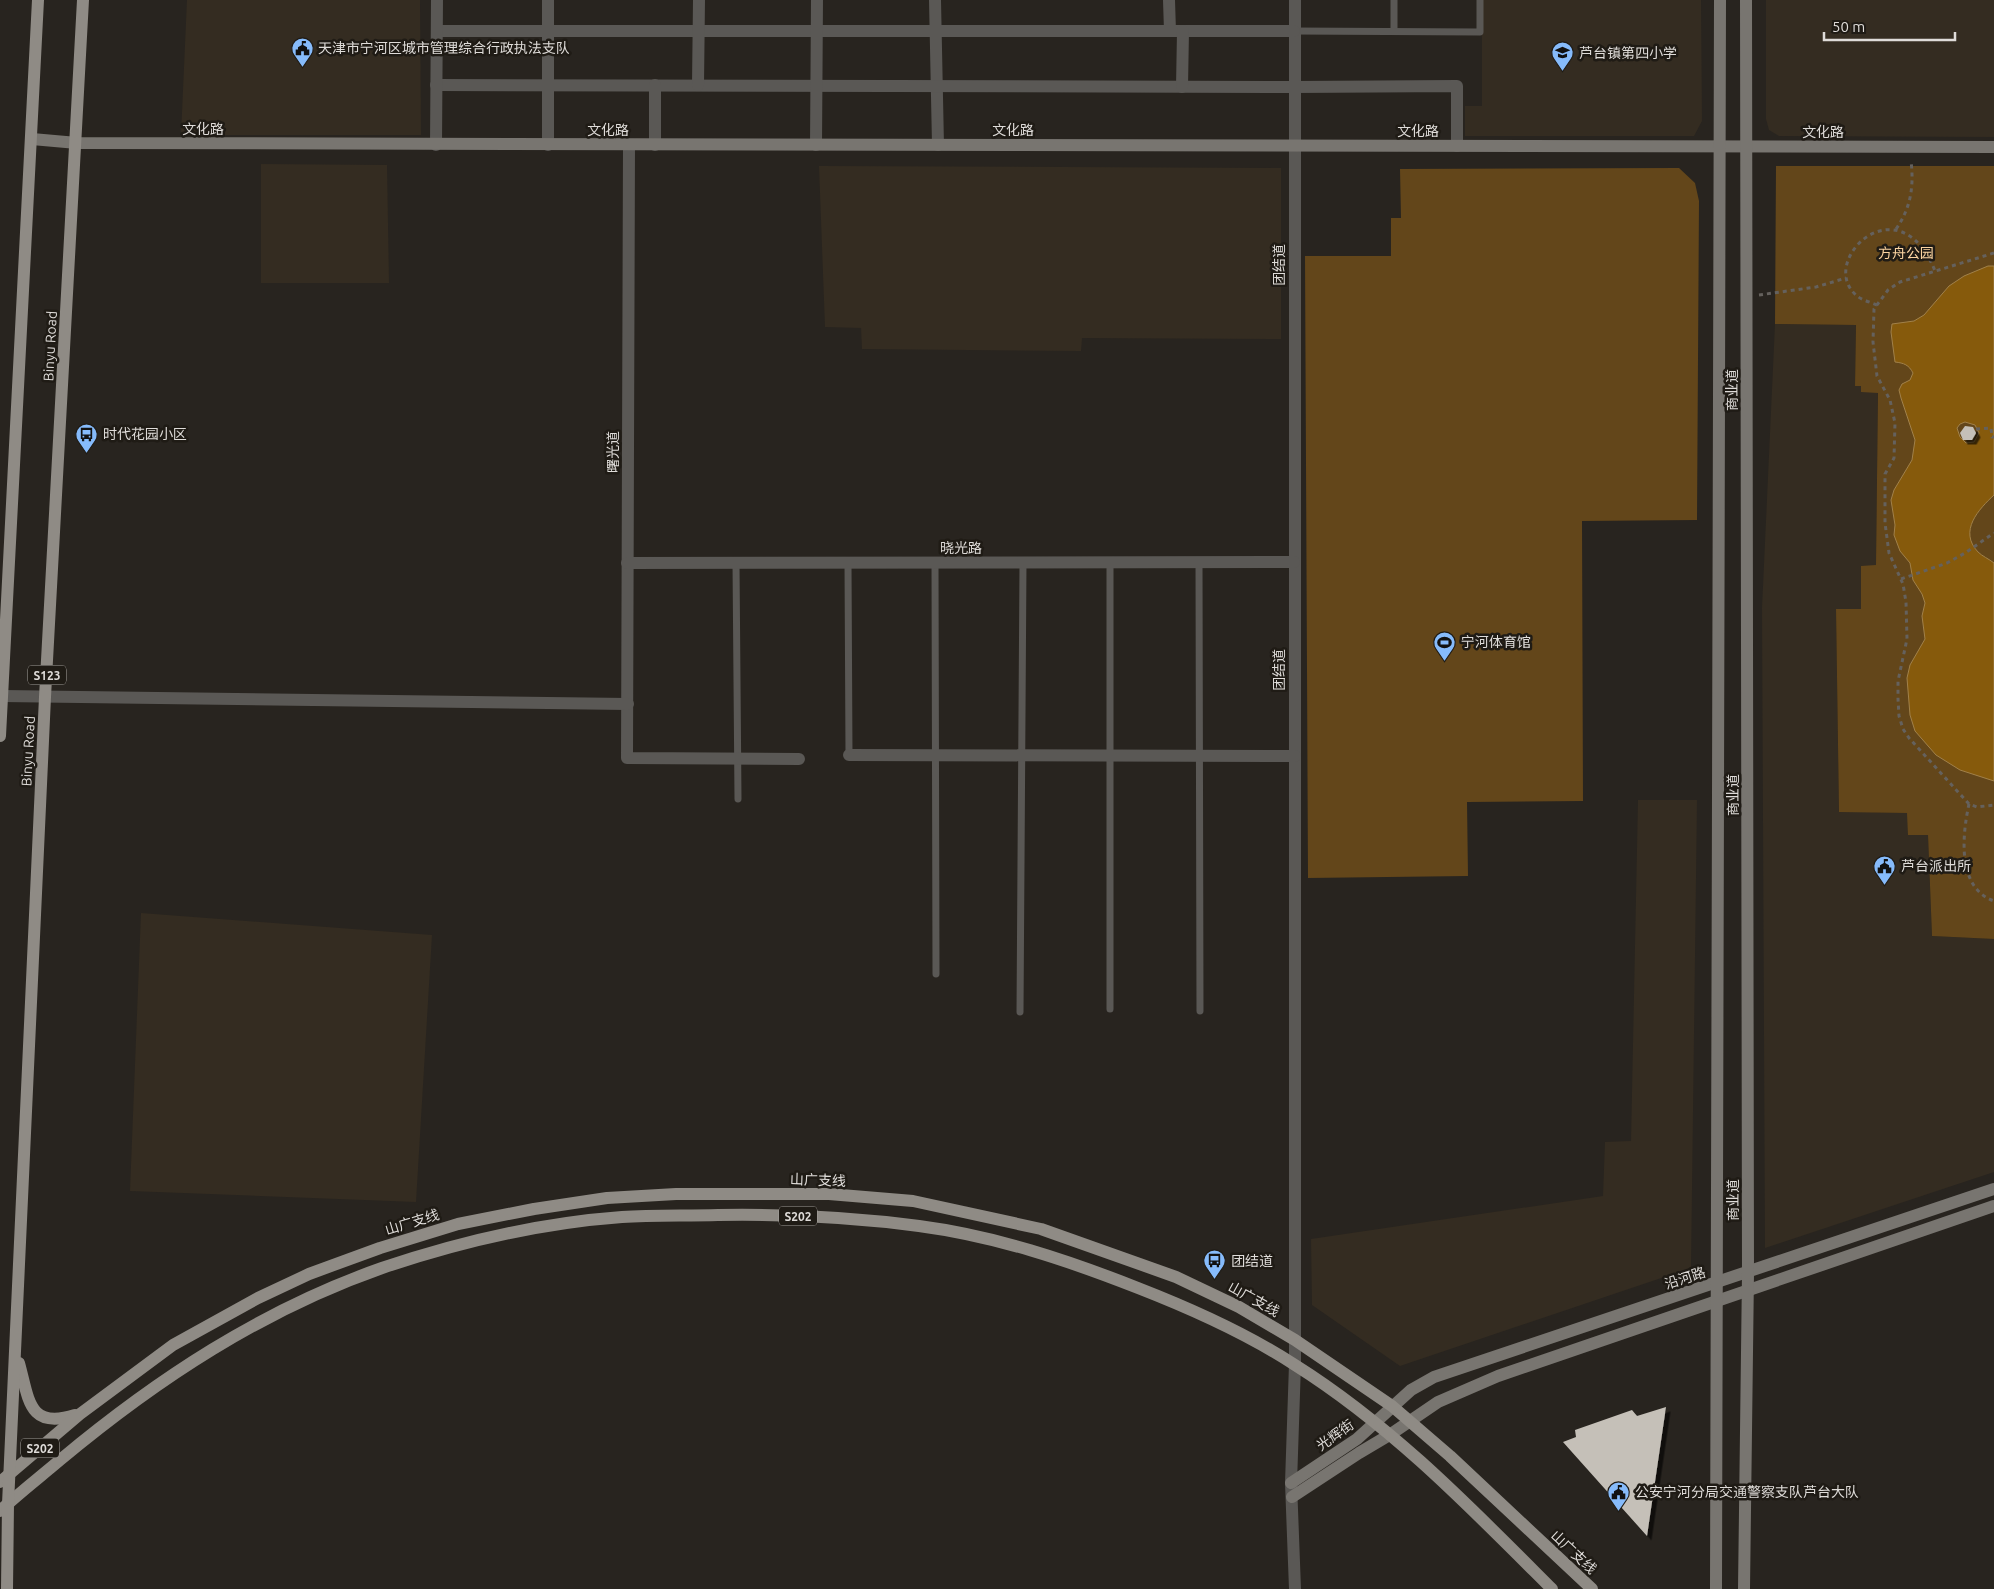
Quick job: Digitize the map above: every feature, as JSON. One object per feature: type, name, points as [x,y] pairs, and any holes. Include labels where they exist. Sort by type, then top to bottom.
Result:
[{"type":"main road","name":"Binyu Road","points":[[0,736],[38,0]]},
{"type":"main road","name":"Binyu Road","points":[[7,1589],[4,1507],[10,1472],[45,697],[77,143],[83,0]]},
{"type":"main road","name":"商业道","points":[[1716,1589],[1720,0]]},
{"type":"main road","name":"商业道","points":[[1744,1589],[1748,1290],[1746,0]]},
{"type":"main road","name":"文化路","points":[[32,139],[77,143],[436,145],[1994,147]]},
{"type":"main road","name":"沿河路","points":[[1392,1406],[1411,1390],[1434,1377],[1994,1190]]},
{"type":"main road","name":"山广支线","points":[[0,1482],[80,1414],[173,1345],[258,1298],[309,1274],[380,1248],[458,1224],[534,1209],[607,1198],[676,1194],[830,1194],[913,1201],[1041,1229],[1176,1277],[1239,1306],[1295,1340],[1410,1420],[1592,1589]]},
{"type":"main road","points":[[1292,1497],[1438,1402],[1498,1376],[1994,1206]]},
{"type":"main road","name":"S202","points":[[4,1507],[130,1404],[180,1368],[239,1333],[290,1306],[380,1269],[464,1243],[527,1229],[621,1217],[757,1215],[821,1217],[918,1225],[965,1234],[1052,1256],[1151,1293],[1216,1321],[1295,1364],[1376,1422],[1439,1476],[1552,1589]]},
{"type":"main road","points":[[16,1350],[28,1394],[38,1414],[44,1419],[53,1420],[80,1414]]},
{"type":"main road","name":"光辉街","points":[[1291,1483],[1357,1439],[1392,1406]]},
{"type":"street","points":[[436,145],[437,0]]},
{"type":"street","points":[[548,0],[548,145]]},
{"type":"street","points":[[698,85],[699,0]]},
{"type":"street","points":[[816,145],[817,0]]},
{"type":"street","points":[[935,0],[938,145]]},
{"type":"street","points":[[1170,0],[1170,31]]},
{"type":"street","name":"团结道","points":[[1294,0],[1295,1364],[1291,1483],[1295,1589]]},
{"type":"street","points":[[437,31],[1294,31]]},
{"type":"street","points":[[1182,87],[1183,31]]},
{"type":"street","points":[[436,85],[1457,86],[1457,146]]},
{"type":"street","points":[[655,145],[656,85]]},
{"type":"street","name":"曙光道","points":[[629,145],[628,758],[738,759]]},
{"type":"street","name":"晓光路","points":[[627,563],[1294,562]]},
{"type":"street","points":[[2,696],[628,704]]},
{"type":"street","points":[[849,755],[1294,756]]},
{"type":"street","points":[[738,759],[799,759]]},
{"type":"lane","points":[[1394,0],[1394,32]]},
{"type":"lane","points":[[1294,31],[1480,32],[1480,0]]},
{"type":"lane","points":[[1110,562],[1110,1009]]},
{"type":"lane","points":[[1199,562],[1200,1010]]},
{"type":"lane","points":[[736,563],[738,799]]},
{"type":"lane","points":[[848,563],[849,755]]},
{"type":"lane","points":[[934,563],[936,974]]},
{"type":"lane","points":[[1020,1012],[1023,563]]},
{"type":"path","points":[[1896,229],[1904,217],[1912,195],[1909,147]]},
{"type":"path","points":[[1877,305],[1856,296],[1846,278],[1850,256],[1862,239],[1877,232],[1896,229],[1904,232],[1930,258],[1935,271]]},
{"type":"path","points":[[1994,253],[1900,282],[1888,290],[1874,309],[1874,360],[1877,376],[1890,400],[1895,423],[1894,458],[1885,474],[1884,490],[1886,535],[1892,564],[1901,579],[1906,602],[1907,638],[1898,682],[1899,716],[1902,729],[1969,804],[1977,807],[1994,805]]},
{"type":"path","points":[[1747,296],[1816,287],[1846,278]]},
{"type":"path","points":[[1976,429],[1991,428],[1992,437],[1994,437]]},
{"type":"path","points":[[1901,579],[1947,562],[1965,553],[1994,533]]},
{"type":"path","points":[[1969,804],[1964,843],[1967,872],[1973,885],[1983,897],[1994,901]]},
{"type":"shaded area","name":"天津市宁河区城市管理综合行政执法支队","points":[[187,0],[420,0],[421,135],[181,135]]},
{"type":"shaded area","points":[[1482,0],[1701,0],[1702,121],[1694,136],[1465,136],[1465,106],[1482,106]]},
{"type":"shaded area","points":[[1766,0],[1994,0],[1994,137],[1779,136],[1769,130],[1766,119]]},
{"type":"shaded area","points":[[261,164],[387,165],[389,283],[261,283]]},
{"type":"shaded area","points":[[819,166],[1281,168],[1281,339],[1082,338],[1081,351],[862,349],[861,328],[825,327]]},
{"type":"shaded area","points":[[1988,266],[1994,266],[1994,495],[1977,514],[1970,528],[1970,536],[1972,544],[1978,552],[1994,563],[1994,781],[1960,770],[1936,755],[1915,731],[1910,715],[1907,678],[1910,665],[1925,639],[1922,616],[1925,603],[1922,594],[1913,580],[1910,563],[1900,551],[1894,535],[1895,525],[1891,500],[1894,490],[1912,460],[1915,440],[1899,390],[1902,384],[1910,380],[1913,373],[1906,365],[1895,362],[1891,332],[1892,324],[1914,321],[1924,315],[1949,286],[1964,276]],"holes":[[[1965,422],[1975,425],[1979,433],[1974,442],[1966,443],[1960,437],[1957,428]]]},
{"type":"shaded area","points":[[1775,324],[1856,325],[1855,386],[1862,386],[1861,392],[1878,392],[1876,566],[1861,566],[1862,609],[1836,609],[1839,811],[1907,813],[1928,835],[1932,936],[1994,939],[1994,1172],[1765,1248],[1762,608]]},
{"type":"shaded area","points":[[1638,800],[1697,800],[1691,1268],[1400,1366],[1312,1305],[1311,1239],[1603,1196],[1605,1142],[1631,1141]]},
{"type":"shaded area","points":[[141,913],[432,935],[416,1202],[130,1191]]},
{"type":"green space","name":"方舟公园","points":[[1776,166],[1994,166],[1994,939],[1932,936],[1928,835],[1908,835],[1907,813],[1839,812],[1836,609],[1861,609],[1861,566],[1876,565],[1878,393],[1861,392],[1861,386],[1855,386],[1856,325],[1775,324]]},
{"type":"green space","name":"宁河体育馆","points":[[1679,168],[1695,183],[1699,201],[1697,520],[1582,521],[1583,801],[1467,802],[1468,876],[1308,878],[1305,256],[1391,256],[1391,218],[1401,218],[1400,169]]},
{"type":"building","points":[[1965,426],[1973,427],[1976,433],[1972,440],[1963,440],[1960,433]]},
{"type":"building","points":[[1666,1407],[1647,1536],[1563,1442],[1576,1437],[1575,1430],[1632,1410],[1637,1416]]},
{"type":"place","name":"天津市宁河区城市管理综合行政执法支队","points":[[302,67]]},
{"type":"place","name":"芦台镇第四小学","points":[[1563,72]]},
{"type":"place","name":"时代花园小区","points":[[87,453]]},
{"type":"place","name":"宁河体育馆","points":[[1445,661]]},
{"type":"place","name":"芦台派出所","points":[[1885,885]]},
{"type":"place","name":"团结道","points":[[1215,1280]]},
{"type":"place","name":"公安宁河分局交通警察支队芦台大队","points":[[1619,1511]]}]
